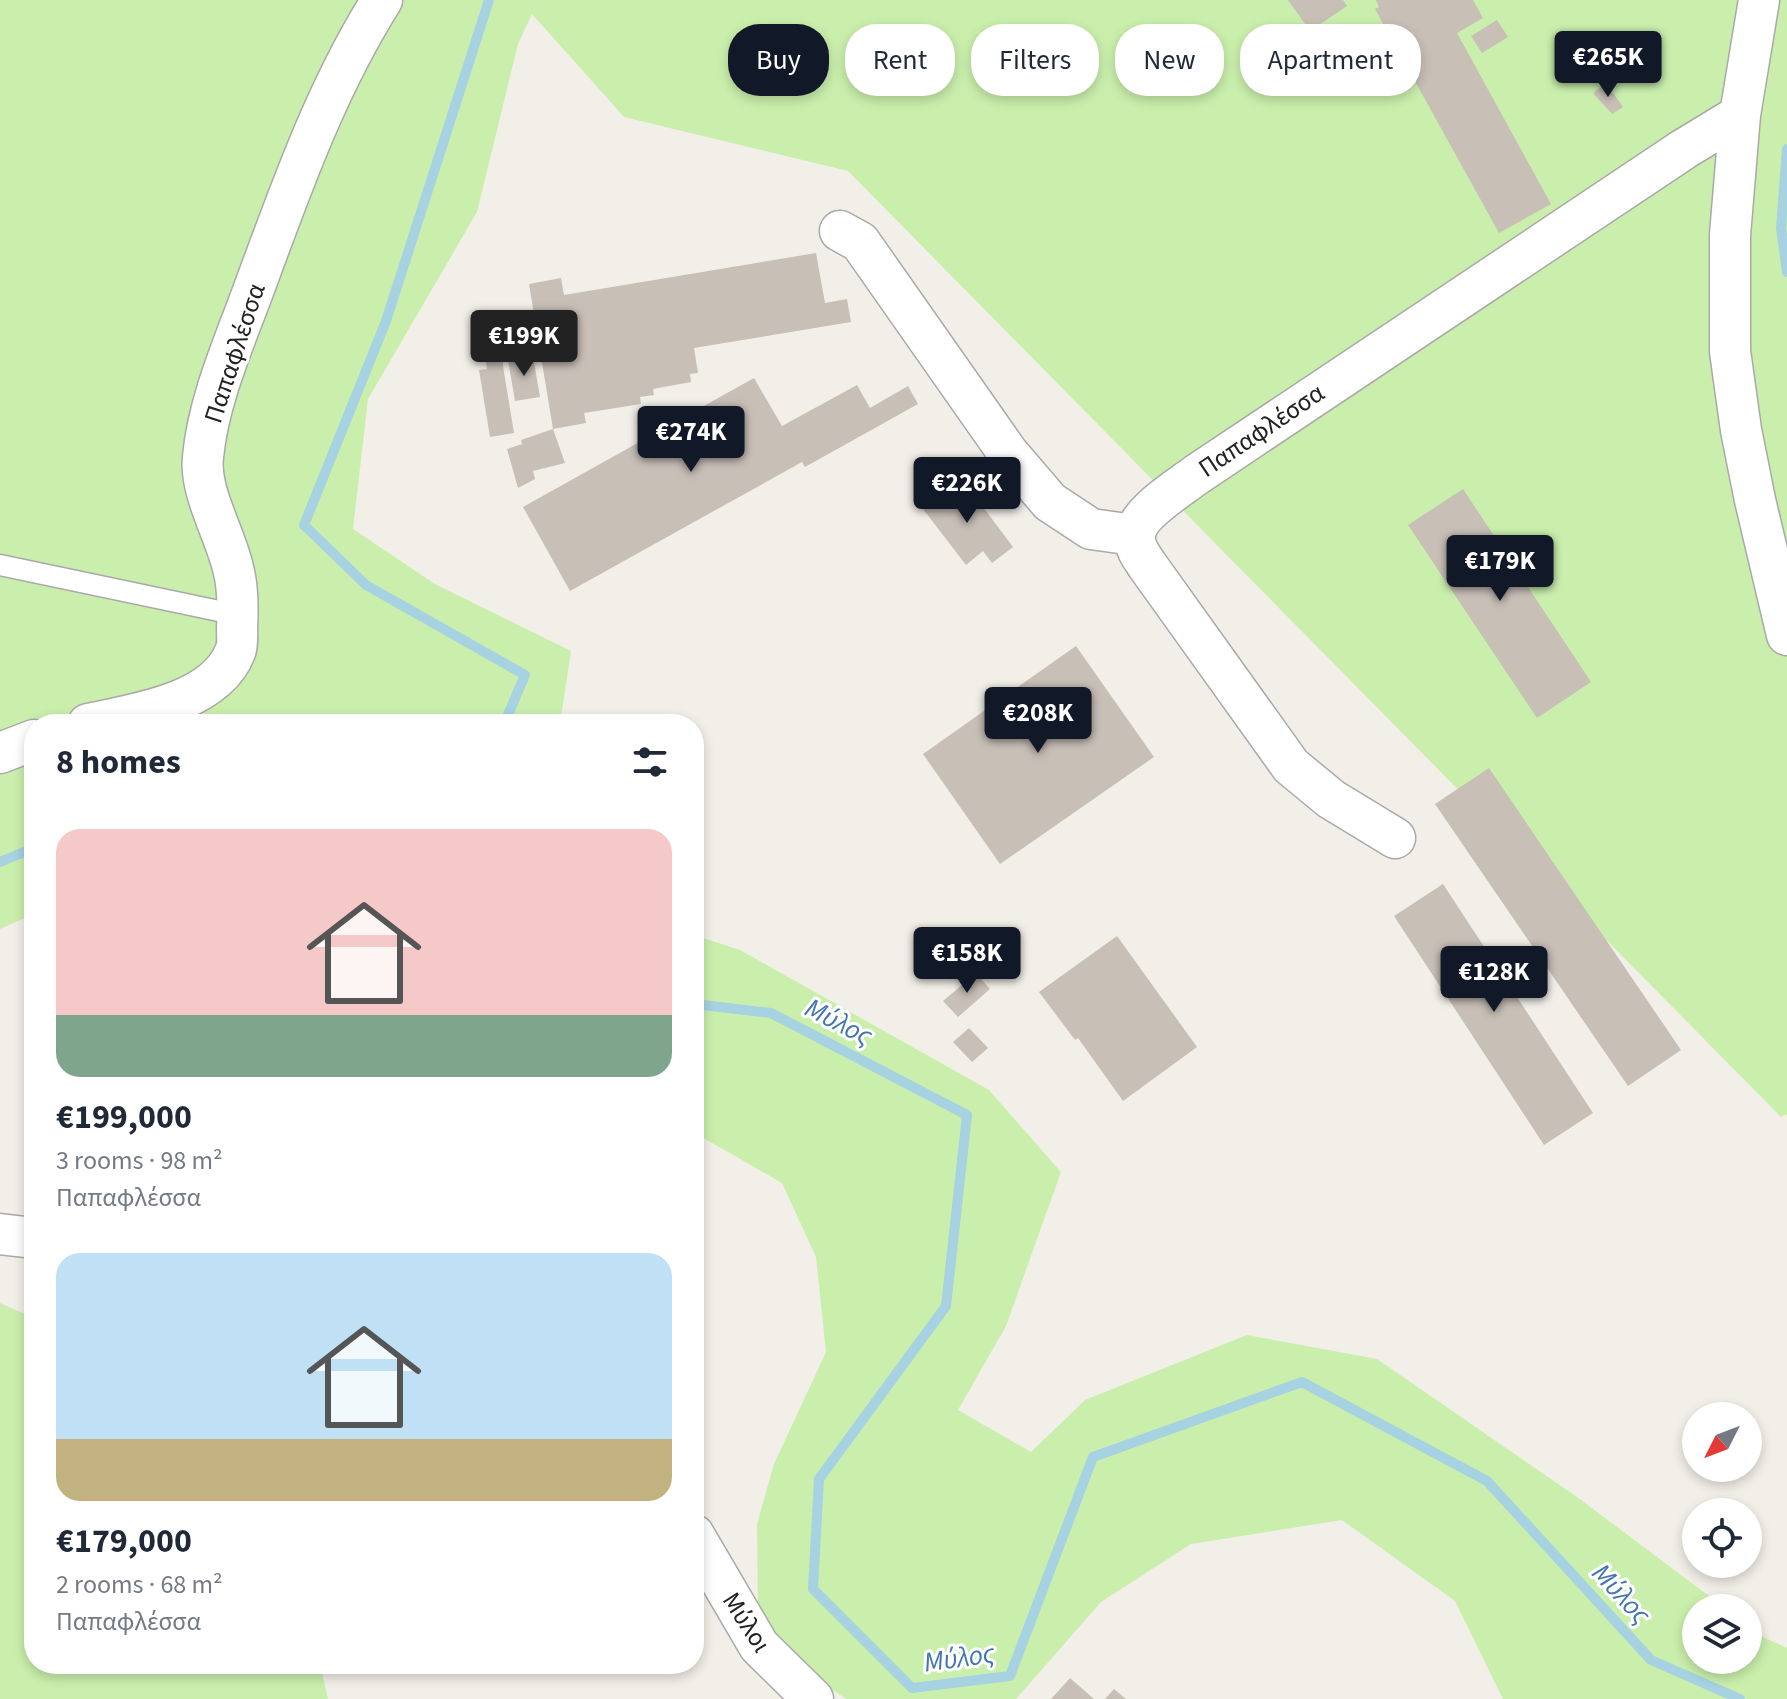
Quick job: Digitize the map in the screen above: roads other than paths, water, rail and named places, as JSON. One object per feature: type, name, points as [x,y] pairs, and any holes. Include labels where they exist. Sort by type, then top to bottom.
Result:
[{"type":"street","name":"Παπαφλέσσα","points":[[131,714],[196,694],[221,673],[236,651],[238,615],[234,570],[206,487],[202,459],[222,372],[289,192],[360,35],[382,0]]},
{"type":"street","points":[[1759,0],[1740,115],[1730,235],[1730,351],[1755,500],[1787,635]]},
{"type":"street","name":"Παπαφλέσσα","points":[[1134,535],[1143,516],[1196,475],[1630,184],[1740,115]]},
{"type":"street","points":[[840,231],[860,242],[1008,453],[1050,502],[1091,529],[1134,535],[1137,549],[1147,565],[1291,766],[1331,799],[1395,838]]},
{"type":"street","points":[[0,753],[24,744]]},
{"type":"street","points":[[0,1234],[24,1237]]},
{"type":"street","name":"Μύλοι","points":[[704,1552],[759,1646],[813,1699]]},
{"type":"lane","points":[[0,565],[238,615]]},
{"type":"waterway","points":[[489,0],[386,321],[304,525],[366,585],[525,675],[508,714]]},
{"type":"waterway","points":[[1787,149],[1781,228],[1787,272]]},
{"type":"waterway","name":"Μύλος","points":[[0,862],[24,852]]},
{"type":"waterway","name":"Μύλος","points":[[704,1005],[771,1013],[967,1115],[946,1306],[819,1479],[813,1589],[912,1688],[1010,1676],[1093,1457],[1302,1382],[1487,1481],[1651,1660],[1740,1699]]}]
